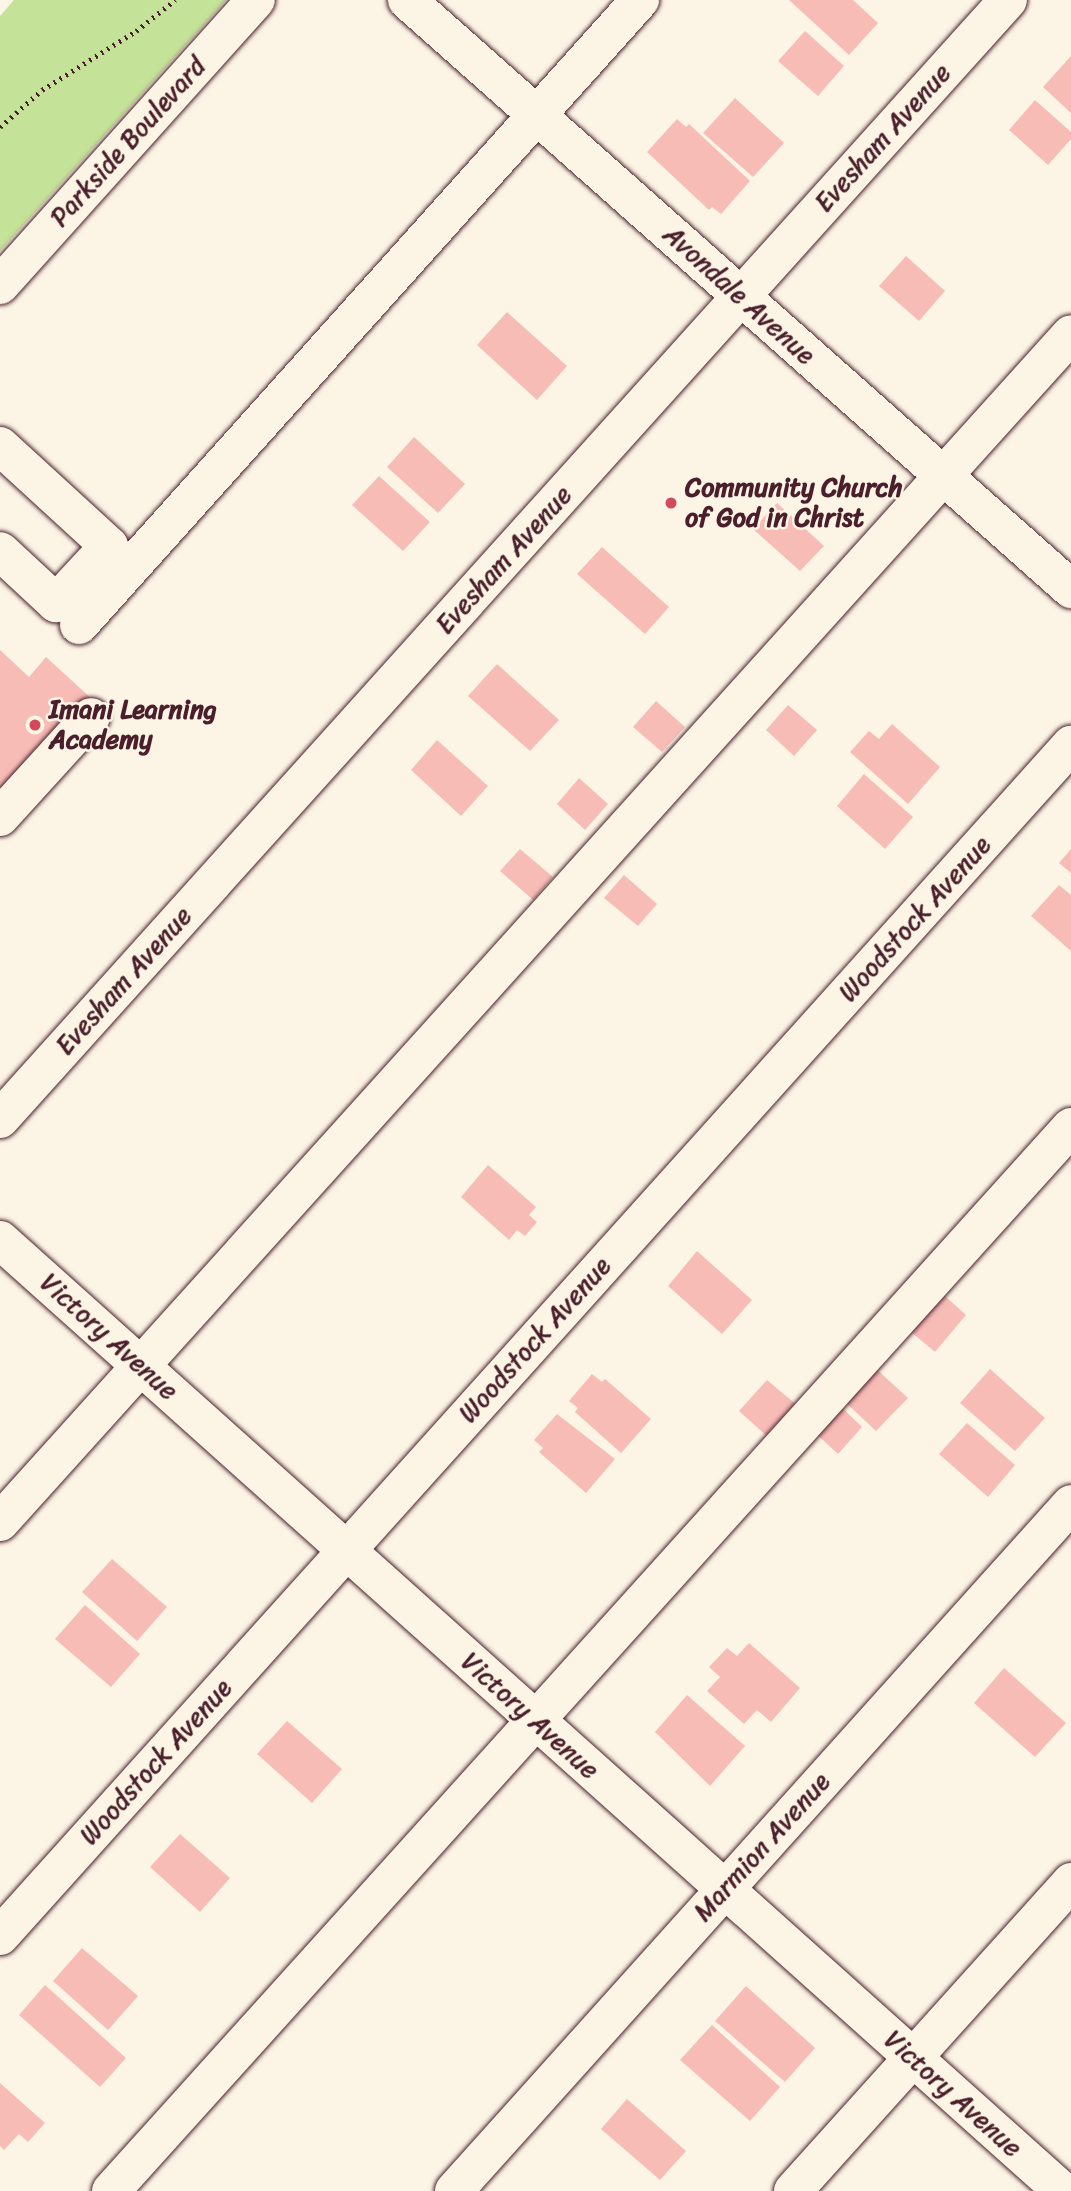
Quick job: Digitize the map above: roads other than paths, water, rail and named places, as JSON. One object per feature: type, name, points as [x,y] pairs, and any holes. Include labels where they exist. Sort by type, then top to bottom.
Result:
[{"type":"street","name":"Parkside Boulevard","points":[[0,285],[256,0]]},
{"type":"street","name":"Avondale Avenue","points":[[407,0],[1071,589]]},
{"type":"street","points":[[79,625],[640,0]]},
{"type":"street","name":"Evesham Avenue","points":[[0,1119],[1008,0]]},
{"type":"street","points":[[0,1522],[1071,334]]},
{"type":"street","points":[[0,446],[109,546],[56,603],[0,551]]},
{"type":"street","points":[[0,817],[90,717]]},
{"type":"street","name":"Woodstock Avenue","points":[[0,1936],[1071,746]]},
{"type":"street","points":[[111,2191],[1071,1127]]},
{"type":"street","name":"Victory Avenue","points":[[0,1240],[347,1549],[535,1722],[1062,2191]]},
{"type":"street","name":"Marmion Avenue","points":[[454,2191],[1071,1504]]},
{"type":"street","points":[[793,2191],[1071,1882]]},
{"type":"place","name":"Community Church of God in Christ","points":[[671,503]]},
{"type":"place","name":"Imani Learning Academy","points":[[35,725]]}]
